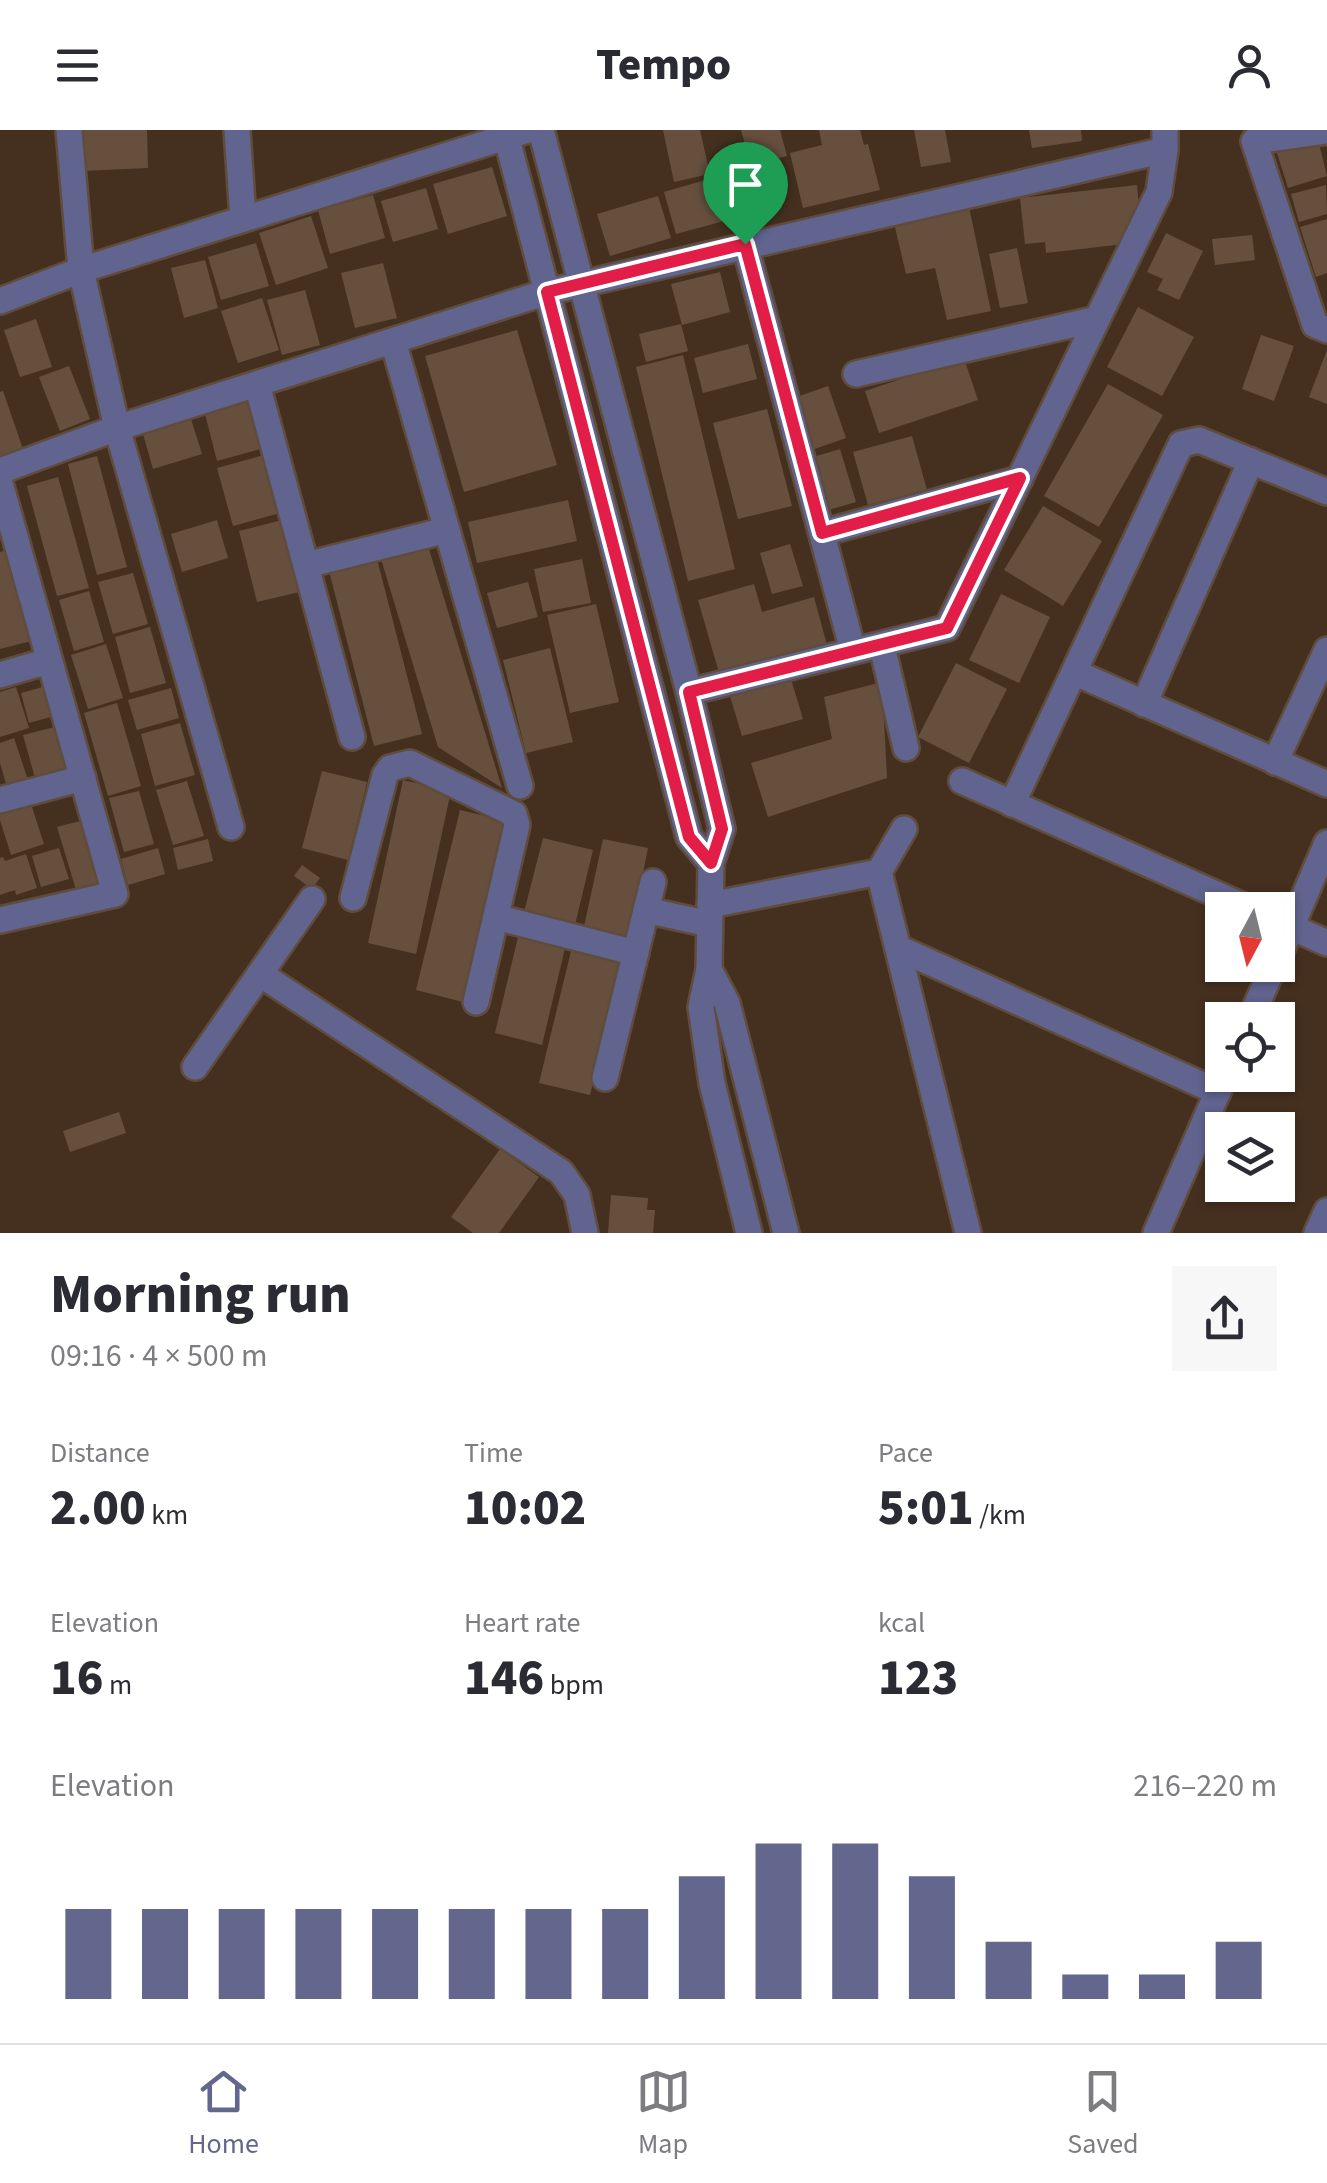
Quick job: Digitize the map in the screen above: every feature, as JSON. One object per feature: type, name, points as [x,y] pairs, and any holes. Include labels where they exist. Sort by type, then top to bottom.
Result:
[{"type":"street","points":[[70,130],[81,270],[116,428],[232,827]]},
{"type":"street","points":[[237,130],[243,218]]},
{"type":"street","points":[[541,130],[722,829],[711,863],[709,969],[700,1007],[712,1084],[749,1233]]},
{"type":"street","points":[[1327,131],[1254,141],[1314,325],[1327,330]]},
{"type":"street","points":[[0,301],[81,270],[517,133],[547,292],[689,837],[711,863]]},
{"type":"street","points":[[0,471],[116,428],[547,292],[1165,140],[1159,192],[947,628],[689,692]]},
{"type":"street","points":[[745,244],[853,651]]},
{"type":"street","points":[[856,374],[1098,318]]},
{"type":"street","points":[[393,341],[520,786]]},
{"type":"street","points":[[258,384],[352,737]]},
{"type":"street","points":[[1012,804],[1180,444],[1199,440],[1327,492]]},
{"type":"street","points":[[1144,704],[1251,461]]},
{"type":"street","points":[[822,533],[1020,478]]},
{"type":"street","points":[[0,484],[115,894],[0,920]]},
{"type":"street","points":[[306,565],[447,530]]},
{"type":"street","points":[[882,646],[906,748]]},
{"type":"street","points":[[1276,762],[1327,650]]},
{"type":"street","points":[[0,675],[48,661]]},
{"type":"street","points":[[1076,673],[1327,784]]},
{"type":"street","points":[[353,898],[390,768],[410,763],[508,810],[516,818],[476,1002]]},
{"type":"street","points":[[0,800],[82,778]]},
{"type":"street","points":[[962,781],[1211,892]]},
{"type":"street","points":[[904,829],[879,872],[968,1233]]},
{"type":"street","points":[[1295,904],[1327,844]]},
{"type":"street","points":[[646,910],[709,914],[879,872]]},
{"type":"street","points":[[605,1078],[653,882]]},
{"type":"street","points":[[195,1067],[312,899]]},
{"type":"street","points":[[496,917],[636,952]]},
{"type":"street","points":[[1295,929],[1327,943]]},
{"type":"street","points":[[898,948],[1205,1076]]},
{"type":"street","points":[[709,969],[728,1004],[786,1233]]},
{"type":"street","points":[[260,974],[561,1172],[577,1195],[585,1233]]},
{"type":"street","points":[[1156,1233],[1218,1092]]},
{"type":"street","points":[[1318,1233],[1327,1211]]},
{"type":"building","points":[[82,130],[147,130],[148,168],[83,171]]},
{"type":"building","points":[[663,130],[700,130],[710,174],[674,182]]},
{"type":"building","points":[[741,130],[780,130],[787,156],[751,166]]},
{"type":"building","points":[[819,130],[860,130],[864,145],[868,144],[880,190],[803,208],[790,153],[822,145]]},
{"type":"building","points":[[914,130],[945,130],[951,162],[921,167]]},
{"type":"building","points":[[1029,130],[1081,130],[1082,141],[1032,148]]},
{"type":"building","points":[[1318,139],[1327,176],[1288,188],[1277,153]]},
{"type":"building","points":[[492,167],[507,216],[448,234],[433,184]]},
{"type":"building","points":[[751,171],[763,219],[727,227],[716,179]]},
{"type":"building","points":[[712,178],[724,221],[676,234],[664,192]]},
{"type":"building","points":[[1137,185],[1138,223],[1133,243],[1046,253],[1045,242],[1025,244],[1020,198]]},
{"type":"building","points":[[1326,185],[1327,214],[1299,222],[1291,194]]},
{"type":"building","points":[[426,188],[438,229],[393,242],[381,201]]},
{"type":"building","points":[[373,195],[385,238],[330,254],[318,210]]},
{"type":"building","points":[[658,196],[671,238],[610,256],[597,214]]},
{"type":"building","points":[[969,207],[991,311],[947,320],[935,268],[906,274],[894,223]]},
{"type":"building","points":[[311,216],[328,268],[276,285],[259,233]]},
{"type":"building","points":[[1327,219],[1327,273],[1316,277],[1300,227]]},
{"type":"building","points":[[1166,233],[1203,251],[1179,300],[1157,290],[1163,279],[1147,272]]},
{"type":"building","points":[[1252,235],[1255,260],[1215,265],[1212,239]]},
{"type":"building","points":[[256,243],[269,286],[221,300],[208,257]]},
{"type":"building","points":[[1017,248],[1028,303],[1000,308],[989,254]]},
{"type":"building","points":[[205,260],[218,308],[184,318],[171,268]]},
{"type":"building","points":[[383,263],[397,318],[355,328],[341,273]]},
{"type":"building","points":[[720,272],[730,312],[682,325],[671,284]]},
{"type":"building","points":[[305,290],[320,345],[282,355],[267,300]]},
{"type":"building","points":[[262,298],[279,350],[238,363],[221,311]]},
{"type":"building","points":[[1138,307],[1194,337],[1162,396],[1107,367]]},
{"type":"building","points":[[36,319],[52,367],[20,377],[4,330]]},
{"type":"building","points":[[681,324],[688,351],[646,362],[639,334]]},
{"type":"building","points":[[517,330],[557,465],[464,492],[425,356]]},
{"type":"building","points":[[1261,335],[1294,346],[1274,401],[1242,389]]},
{"type":"building","points":[[748,344],[757,379],[703,393],[694,358]]},
{"type":"building","points":[[1327,350],[1327,404],[1309,397]]},
{"type":"building","points":[[683,355],[735,569],[688,581],[636,367]]},
{"type":"building","points":[[964,358],[978,400],[879,433],[865,391]]},
{"type":"building","points":[[69,366],[90,419],[60,431],[39,377]]},
{"type":"building","points":[[1108,384],[1163,415],[1099,527],[1044,496]]},
{"type":"building","points":[[828,386],[846,438],[812,450],[794,398]]},
{"type":"building","points":[[3,391],[23,449],[0,456],[0,392]]},
{"type":"building","points":[[249,393],[264,448],[217,461],[203,406]]},
{"type":"building","points":[[767,409],[792,506],[738,519],[713,423]]},
{"type":"building","points":[[191,419],[202,454],[153,469],[143,434]]},
{"type":"building","points":[[912,436],[927,490],[868,505],[853,452]]},
{"type":"building","points":[[840,449],[856,502],[825,511],[810,458]]},
{"type":"building","points":[[264,455],[280,513],[233,526],[217,468]]},
{"type":"building","points":[[97,456],[127,567],[97,575],[68,464]]},
{"type":"building","points":[[58,477],[89,588],[57,596],[27,486]]},
{"type":"building","points":[[568,500],[577,541],[477,563],[468,522]]},
{"type":"building","points":[[1043,506],[1102,541],[1063,606],[1004,570]]},
{"type":"building","points":[[286,519],[304,591],[257,602],[239,531]]},
{"type":"building","points":[[217,520],[228,558],[182,572],[171,534]]},
{"type":"building","points":[[790,544],[803,586],[772,594],[760,553]]},
{"type":"building","points":[[428,546],[502,788],[438,747],[381,559]]},
{"type":"building","points":[[12,549],[35,640],[0,649],[0,552]]},
{"type":"building","points":[[377,559],[422,734],[374,746],[329,571]]},
{"type":"building","points":[[582,559],[591,603],[543,612],[534,569]]},
{"type":"building","points":[[133,573],[148,624],[113,634],[98,582]]},
{"type":"building","points":[[528,582],[538,617],[497,628],[487,593]]},
{"type":"building","points":[[754,584],[762,612],[814,597],[827,645],[720,676],[698,600]]},
{"type":"building","points":[[89,591],[104,642],[74,651],[59,600]]},
{"type":"building","points":[[1001,594],[1050,617],[1019,683],[969,660]]},
{"type":"building","points":[[596,604],[619,702],[570,713],[547,615]]},
{"type":"building","points":[[150,627],[166,683],[130,693],[115,637]]},
{"type":"building","points":[[106,644],[123,698],[88,709],[71,655]]},
{"type":"building","points":[[550,648],[573,742],[526,753],[503,660]]},
{"type":"building","points":[[956,663],[1007,689],[969,763],[918,737]]},
{"type":"building","points":[[790,676],[803,719],[742,736],[729,693]]},
{"type":"building","points":[[882,682],[887,778],[768,817],[751,763],[832,739],[824,697]]},
{"type":"building","points":[[50,685],[58,715],[29,723],[21,693]]},
{"type":"building","points":[[16,687],[29,728],[0,737],[0,692]]},
{"type":"building","points":[[171,688],[179,718],[137,730],[128,700]]},
{"type":"building","points":[[117,703],[141,786],[108,796],[84,713]]},
{"type":"building","points":[[180,723],[195,775],[155,786],[141,734]]},
{"type":"building","points":[[63,725],[75,767],[35,778],[23,735]]},
{"type":"building","points":[[14,738],[28,780],[7,787],[0,763],[0,743]]},
{"type":"building","points":[[322,771],[367,782],[348,860],[302,848]]},
{"type":"building","points":[[403,780],[451,791],[416,954],[368,943]]},
{"type":"building","points":[[187,781],[204,836],[173,845],[156,790]]},
{"type":"building","points":[[139,791],[154,844],[124,852],[109,798]]},
{"type":"building","points":[[28,795],[44,844],[11,855],[0,820],[0,805]]},
{"type":"building","points":[[460,810],[507,821],[463,1002],[416,990]]},
{"type":"building","points":[[80,821],[99,886],[77,893],[57,827]]},
{"type":"building","points":[[543,838],[593,850],[574,929],[523,916]]},
{"type":"building","points":[[208,839],[213,861],[178,870],[173,848]]},
{"type":"building","points":[[603,839],[648,848],[629,941],[583,931]]},
{"type":"building","points":[[59,848],[69,879],[41,887],[32,856]]},
{"type":"building","points":[[158,848],[165,874],[128,885],[121,859]]},
{"type":"building","points":[[26,854],[37,888],[0,895],[0,858],[5,861]]},
{"type":"building","points":[[302,865],[320,878],[312,889],[294,876]]},
{"type":"building","points":[[519,933],[566,944],[542,1045],[495,1033]]},
{"type":"building","points":[[572,947],[623,959],[590,1095],[539,1083]]},
{"type":"building","points":[[119,1112],[126,1133],[70,1152],[63,1131]]},
{"type":"building","points":[[500,1149],[539,1177],[499,1233],[473,1233],[451,1217]]},
{"type":"building","points":[[611,1195],[648,1198],[647,1210],[655,1210],[653,1233],[608,1233]]},
{"type":"route","points":[[745,244],[822,533],[1020,478],[947,628],[689,692],[722,829],[711,863],[689,837],[547,292],[745,244]]}]
